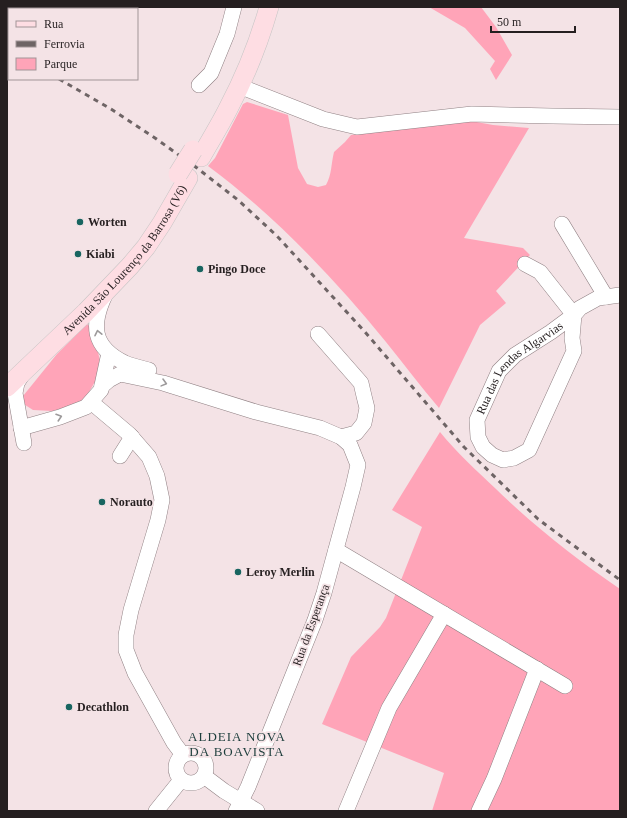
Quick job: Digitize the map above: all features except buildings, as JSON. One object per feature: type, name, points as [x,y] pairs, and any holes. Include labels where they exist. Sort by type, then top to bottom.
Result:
[{"type":"main road","name":"Avenida São Lourenço da Barrosa (V6)","points":[[197,153],[236,67],[257,7]]},
{"type":"main road","name":"Avenida São Lourenço da Barrosa (V6)","points":[[7,387],[16,371],[42,340],[108,273],[131,247],[183,176],[197,153],[229,108],[260,34],[269,7]]},
{"type":"main road","name":"Avenida São Lourenço da Barrosa (V6)","points":[[16,371],[107,291],[146,247],[162,223],[183,176]]},
{"type":"street","points":[[199,85],[211,73],[227,34],[234,7]]},
{"type":"street","points":[[239,86],[323,118],[357,127],[472,114],[620,117]]},
{"type":"street","points":[[562,224],[613,296]]},
{"type":"street","points":[[525,264],[540,272],[574,315]]},
{"type":"street","points":[[107,291],[98,310],[96,320],[98,335],[102,344],[108,353],[125,363],[149,370]]},
{"type":"street","name":"Rua das Lendas Algarvias","points":[[574,315],[572,338],[574,351],[528,450],[514,458],[503,460],[492,456],[478,437],[477,420],[499,371],[515,356],[551,332],[574,315],[580,308],[598,298],[613,296]]},
{"type":"street","points":[[318,334],[361,384],[367,408],[364,422],[356,433],[342,437]]},
{"type":"street","points":[[23,435],[60,417],[86,407],[101,390],[108,353]]},
{"type":"street","points":[[16,371],[17,383],[15,393],[23,435]]},
{"type":"street","points":[[102,386],[120,374],[163,383],[256,412],[320,428],[342,437],[350,445],[358,465]]},
{"type":"street","points":[[91,402],[132,437],[149,457],[157,476],[162,500],[158,520],[130,610],[126,635],[126,650],[135,674],[174,743],[183,755]]},
{"type":"street","points":[[7,413],[11,414],[23,435]]},
{"type":"street","name":"Rua da Esperança","points":[[238,806],[315,620],[324,593],[353,487],[358,465],[364,422]]},
{"type":"street","points":[[120,456],[132,437]]},
{"type":"street","points":[[336,550],[565,686]]},
{"type":"street","points":[[346,811],[389,708],[444,614]]},
{"type":"street","points":[[479,811],[494,779],[537,669]]},
{"type":"street","points":[[193,752],[198,754],[202,757],[207,766],[204,776],[196,783],[182,780],[178,776],[176,767],[177,762],[183,755],[193,752]]},
{"type":"street","points":[[204,776],[238,806],[257,811]]},
{"type":"street","points":[[156,811],[182,780]]},
{"type":"green space","points":[[429,7],[481,7],[496,27],[512,55],[496,80],[490,69],[495,61],[465,28]]},
{"type":"green space","points":[[247,102],[288,115],[298,168],[307,184],[318,187],[326,185],[334,152],[351,135],[471,121],[493,125],[529,128],[464,238],[523,248],[530,255],[496,291],[506,303],[480,325],[439,408],[346,294],[280,226],[208,166],[215,158],[243,104]]},
{"type":"green space","points":[[87,324],[93,330],[102,370],[83,402],[53,411],[33,410],[19,401],[57,354]]},
{"type":"green space","points":[[440,432],[453,447],[510,503],[571,554],[620,589],[620,811],[432,811],[444,773],[322,724],[351,657],[380,627],[386,618],[422,527],[392,510]]},
{"type":"railway","points":[[61,80],[111,109],[155,138],[238,200],[277,236],[365,332],[464,447],[538,519],[620,580]]},
{"type":"place","name":"Worten","points":[[80,222]]},
{"type":"place","name":"Kiabi","points":[[78,254]]},
{"type":"place","name":"Pingo Doce","points":[[200,269]]},
{"type":"place","name":"Norauto","points":[[102,502]]},
{"type":"place","name":"Leroy Merlin","points":[[238,572]]},
{"type":"place","name":"Decathlon","points":[[69,707]]},
{"type":"district","name":"ALDEIA NOVA DA BOAVISTA","points":[[237,744]]}]
